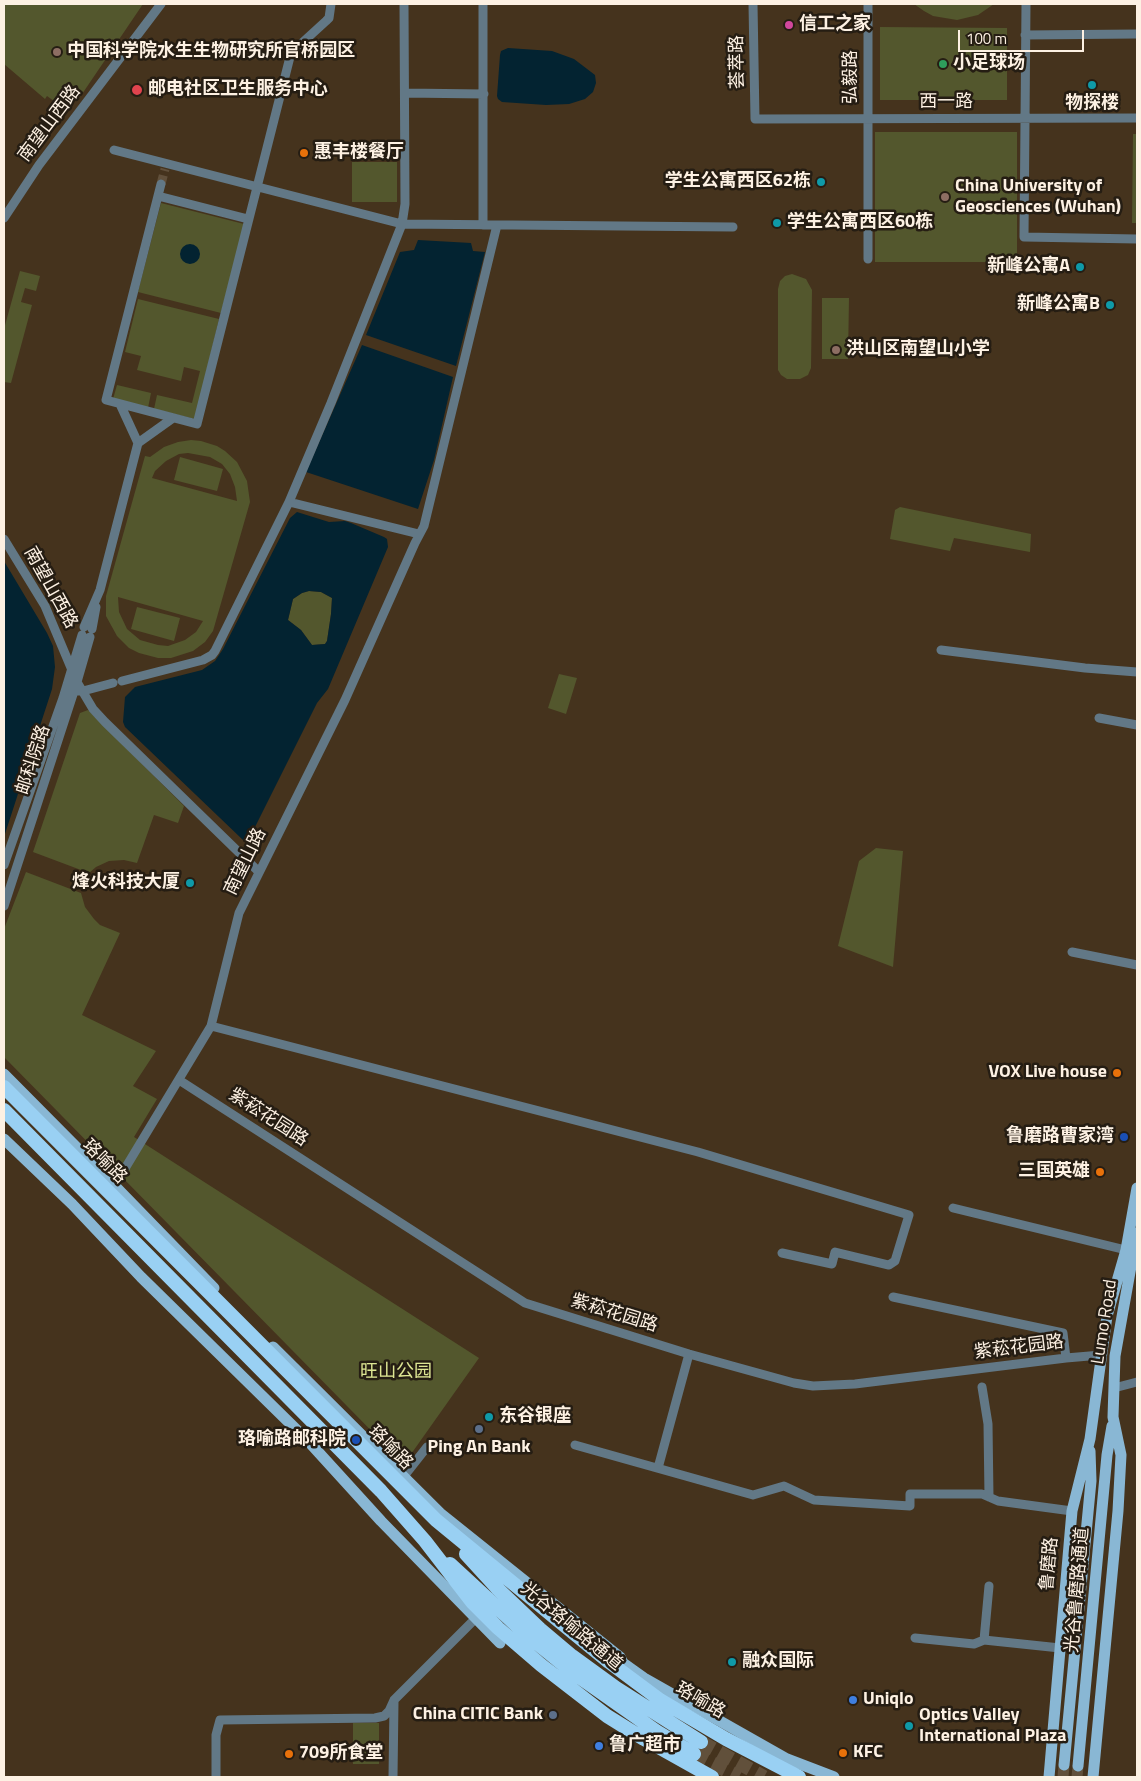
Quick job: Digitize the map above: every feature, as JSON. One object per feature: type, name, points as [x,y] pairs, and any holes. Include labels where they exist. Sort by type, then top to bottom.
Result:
[{"type":"highway","name":"珞喻路","points":[[4,1087],[113,1190],[401,1480],[436,1520],[608,1662],[660,1700],[726,1739],[798,1777]]},
{"type":"highway","name":"珞喻路","points":[[4,1110],[381,1491],[425,1541],[478,1615],[606,1716],[651,1744],[712,1777]]},
{"type":"highway","name":"光谷珞喻路通道","points":[[425,1541],[527,1635],[575,1674],[656,1731],[697,1748],[572,1656],[540,1629],[498,1589],[436,1520]]},
{"type":"main road","points":[[4,1074],[113,1190]]},
{"type":"main road","points":[[4,1139],[72,1204],[141,1277],[310,1443],[380,1521],[478,1615],[500,1643]]},
{"type":"main road","name":"Lumo Road","points":[[1101,1355],[1107,1316],[1126,1250],[1137,1188]]},
{"type":"main road","name":"Lumo Road","points":[[1113,1417],[1115,1356],[1137,1233]]},
{"type":"main road","name":"鲁磨路","points":[[1049,1777],[1072,1511],[1090,1439],[1101,1355]]},
{"type":"main road","points":[[1092,1775],[1118,1511],[1121,1455],[1113,1417]]},
{"type":"main road","name":"光谷鲁磨路通道","points":[[1078,1766],[1107,1455],[1113,1417]]},
{"type":"main road","name":"光谷鲁磨路通道","points":[[1064,1765],[1091,1481],[1090,1439]]},
{"type":"main road","points":[[401,1480],[620,1657],[623,1663],[652,1682],[787,1759],[834,1777]]},
{"type":"main road","points":[[1051,1761],[1056,1777]]},
{"type":"street","name":"南望山西路","points":[[4,218],[39,165],[161,4]]},
{"type":"street","points":[[161,184],[106,400],[197,424],[291,53],[326,22],[332,4]]},
{"type":"street","points":[[75,689],[118,682],[212,656],[224,636],[289,502],[331,403],[402,224],[405,204],[406,93],[404,4]]},
{"type":"street","points":[[483,4],[483,225]]},
{"type":"street","name":"荟萃路","points":[[753,4],[755,119]]},
{"type":"street","name":"弘毅路","points":[[868,4],[868,259]]},
{"type":"street","points":[[1026,4],[1024,237],[1137,239]]},
{"type":"street","points":[[1025,35],[1137,34]]},
{"type":"street","points":[[406,93],[484,94]]},
{"type":"street","name":"西一路","points":[[755,119],[1024,120],[1137,118]]},
{"type":"street","points":[[114,150],[166,166],[256,186],[402,224],[733,227]]},
{"type":"street","points":[[158,196],[248,219]]},
{"type":"street","name":"南望山路","points":[[113,1190],[211,1026],[237,918],[345,700],[424,526],[497,225]]},
{"type":"street","points":[[4,865],[75,689],[87,632],[138,442],[120,404]]},
{"type":"street","points":[[138,442],[173,418]]},
{"type":"street","points":[[289,502],[417,539]]},
{"type":"street","name":"南望山西路","points":[[4,539],[45,606],[72,669],[75,689],[105,722],[259,872]]},
{"type":"street","points":[[75,689],[72,669],[87,632]]},
{"type":"street","points":[[941,650],[1085,668],[1137,672]]},
{"type":"street","name":"邮科院路","points":[[4,906],[75,689]]},
{"type":"street","points":[[1099,718],[1137,725]]},
{"type":"street","points":[[1072,952],[1137,965]]},
{"type":"street","points":[[211,1026],[698,1152],[909,1215],[895,1261],[889,1266],[835,1252],[832,1264],[782,1253]]},
{"type":"street","name":"紫菘花园路","points":[[179,1080],[525,1303],[689,1354],[794,1383],[813,1386],[855,1384],[1101,1355]]},
{"type":"street","points":[[952,1208],[1126,1250]]},
{"type":"street","points":[[893,1297],[1062,1333],[1066,1358]]},
{"type":"street","points":[[658,1468],[689,1354]]},
{"type":"street","points":[[1114,1388],[1137,1382]]},
{"type":"street","points":[[982,1387],[988,1424],[989,1497]]},
{"type":"street","points":[[575,1445],[753,1495],[784,1486],[814,1500],[910,1506],[910,1494],[982,1494],[998,1502],[1072,1511]]},
{"type":"street","points":[[401,1480],[427,1447]]},
{"type":"street","points":[[984,1640],[989,1586]]},
{"type":"street","points":[[216,1777],[216,1735],[220,1720],[375,1718],[384,1716],[389,1711],[394,1700],[478,1615]]},
{"type":"street","points":[[915,1638],[974,1644],[984,1640],[1060,1648]]},
{"type":"street","points":[[393,1777],[394,1700]]},
{"type":"green space","name":"中国科学院水生生物研究所官桥园区","points":[[4,4],[143,4],[78,100],[67,93],[58,104],[47,96],[45,99],[4,64]]},
{"type":"green space","points":[[914,4],[994,4],[978,15],[957,20],[933,16]]},
{"type":"green space","name":"小足球场","points":[[880,27],[1007,28],[1007,100],[880,100]]},
{"type":"green space","points":[[875,132],[1017,132],[1017,262],[875,262]]},
{"type":"green space","points":[[1133,134],[1137,134],[1137,223],[1132,223]]},
{"type":"green space","points":[[352,162],[397,162],[397,202],[352,202]]},
{"type":"green space","points":[[161,203],[244,224],[221,313],[138,292]]},
{"type":"green space","points":[[20,271],[40,276],[36,291],[25,288],[21,302],[32,305],[11,383],[4,382],[4,329]]},
{"type":"green space","points":[[792,274],[806,279],[812,290],[811,368],[808,375],[800,379],[787,379],[778,370],[778,289],[780,281],[785,276]]},
{"type":"green space","points":[[822,298],[849,298],[848,359],[822,359]]},
{"type":"green space","points":[[138,299],[219,319],[195,419],[154,409],[157,395],[192,403],[200,371],[184,367],[181,381],[137,370],[141,356],[125,352]]},
{"type":"green space","points":[[117,385],[151,393],[148,408],[113,399]]},
{"type":"green space","points":[[201,441],[217,446],[225,451],[237,462],[247,481],[250,502],[213,631],[205,642],[193,651],[171,658],[158,658],[129,648],[117,636],[106,616],[106,596],[145,456],[150,457],[164,447],[178,442]],"holes":[[[188,453],[210,457],[222,464],[230,474],[235,487],[237,501],[152,478],[155,471],[166,461],[179,454]],[[118,597],[203,621],[196,632],[185,640],[168,646],[140,640],[127,629],[119,612]]]},
{"type":"green space","points":[[180,457],[223,469],[217,491],[174,480]]},
{"type":"green space","points":[[900,507],[1031,534],[1030,552],[954,538],[950,551],[890,539],[895,510]]},
{"type":"green space","points":[[309,591],[321,592],[332,598],[327,641],[325,644],[312,645],[301,630],[288,620],[293,599]]},
{"type":"green space","points":[[137,607],[180,618],[174,641],[131,629]]},
{"type":"green space","points":[[559,674],[577,678],[566,714],[548,708]]},
{"type":"green space","points":[[88,710],[184,806],[178,823],[154,815],[137,863],[124,860],[109,861],[96,867],[89,873],[33,852],[80,713]]},
{"type":"green space","points":[[876,848],[903,851],[893,967],[838,946],[859,861]]},
{"type":"green space","name":"旺山公园","points":[[26,872],[81,893],[85,907],[94,919],[100,925],[120,933],[82,1015],[156,1051],[133,1086],[157,1099],[134,1137],[479,1358],[404,1464],[4,1057],[4,929]]},
{"type":"green space","points":[[353,1723],[379,1723],[379,1764],[353,1764]]},
{"type":"water","points":[[508,48],[552,51],[574,59],[595,75],[596,83],[593,92],[585,99],[569,104],[546,105],[502,102],[497,96],[500,55],[501,51]]},
{"type":"water","points":[[418,240],[471,243],[473,251],[485,252],[456,366],[366,335],[400,252],[414,250]]},
{"type":"water","points":[[190,244],[197,247],[200,254],[197,261],[190,264],[183,261],[180,254],[183,247]]},
{"type":"water","points":[[362,345],[453,377],[434,460],[418,509],[306,472]]},
{"type":"water","points":[[297,512],[329,522],[345,521],[384,537],[387,539],[388,547],[328,689],[317,703],[249,839],[243,840],[125,727],[123,722],[125,697],[135,687],[202,670],[215,661],[223,649],[290,518]],"holes":[[[309,591],[321,592],[332,598],[327,641],[325,644],[312,645],[301,630],[288,620],[293,599]]]},
{"type":"water","points":[[4,561],[47,633],[53,646],[55,667],[52,689],[4,837]]},
{"type":"tunnel","points":[[161,184],[165,169]]},
{"type":"tunnel","points":[[701,1742],[764,1777]]},
{"type":"tunnel","points":[[694,1754],[739,1777]]},
{"type":"tunnel","points":[[1063,1777],[1064,1765]]},
{"type":"tunnel","points":[[1077,1777],[1078,1766]]},
{"type":"place","name":"信工之家","points":[[789,25]]},
{"type":"place","name":"中国科学院水生生物研究所官桥园区","points":[[57,52]]},
{"type":"place","name":"小足球场","points":[[943,64]]},
{"type":"place","name":"物探楼","points":[[1092,85]]},
{"type":"place","name":"邮电社区卫生服务中心","points":[[137,90]]},
{"type":"place","name":"惠丰楼餐厅","points":[[304,153]]},
{"type":"place","name":"学生公寓西区62栋","points":[[821,182]]},
{"type":"place","name":"China University of Geosciences (Wuhan)","points":[[945,197]]},
{"type":"place","name":"学生公寓西区60栋","points":[[777,223]]},
{"type":"place","name":"新峰公寓A","points":[[1080,267]]},
{"type":"place","name":"新峰公寓B","points":[[1110,305]]},
{"type":"place","name":"洪山区南望山小学","points":[[836,350]]},
{"type":"place","name":"烽火科技大厦","points":[[190,883]]},
{"type":"place","name":"VOX Live house","points":[[1117,1073]]},
{"type":"place","name":"鲁磨路曹家湾","points":[[1124,1137]]},
{"type":"place","name":"三国英雄","points":[[1100,1172]]},
{"type":"place","name":"东谷银座","points":[[489,1417]]},
{"type":"place","name":"Ping An Bank","points":[[479,1429]]},
{"type":"place","name":"珞喻路邮科院","points":[[356,1440]]},
{"type":"place","name":"融众国际","points":[[732,1662]]},
{"type":"place","name":"Uniqlo","points":[[853,1700]]},
{"type":"place","name":"China CITIC Bank","points":[[553,1715]]},
{"type":"place","name":"Optics Valley International Plaza","points":[[909,1726]]},
{"type":"place","name":"鲁广超市","points":[[599,1746]]},
{"type":"place","name":"KFC","points":[[843,1753]]},
{"type":"place","name":"709所食堂","points":[[289,1754]]}]
